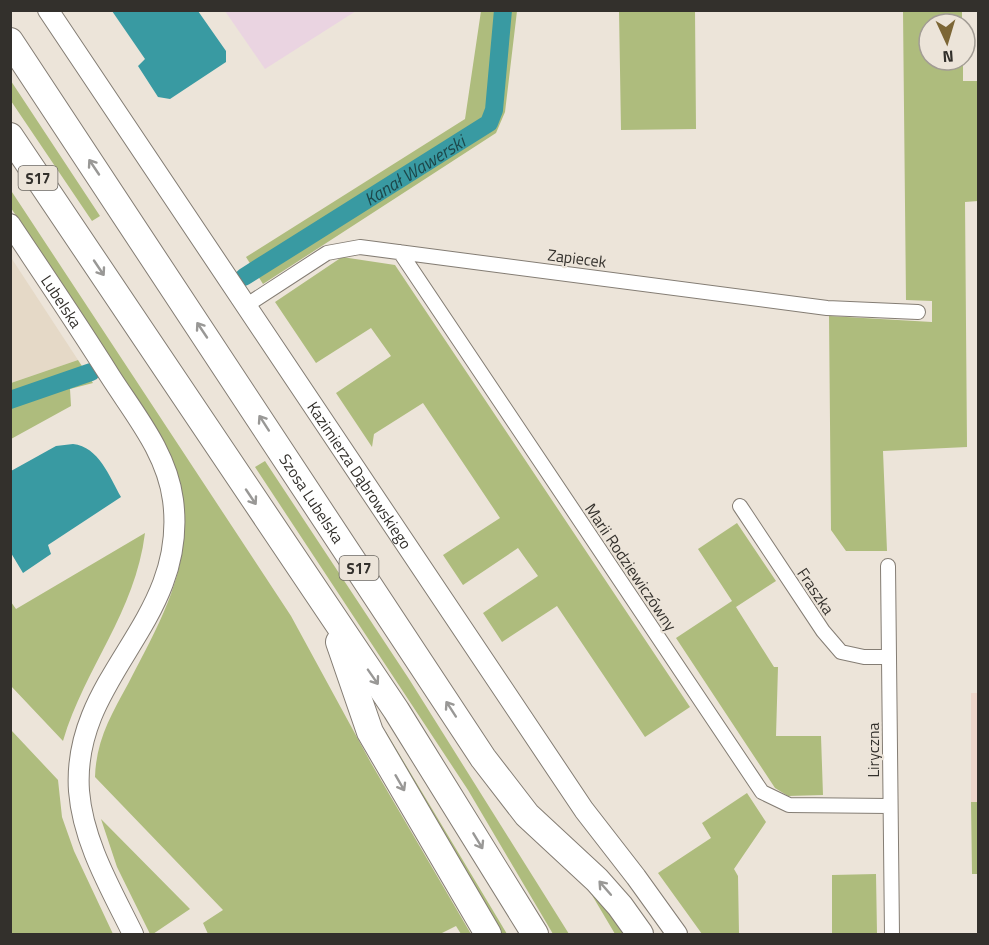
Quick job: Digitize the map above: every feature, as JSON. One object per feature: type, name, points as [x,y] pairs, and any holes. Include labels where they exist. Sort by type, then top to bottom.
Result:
[{"type":"highway","name":"Szosa Lubelska","points":[[10,41],[483,758],[528,815],[597,880],[640,934]]},
{"type":"highway","name":"S17","points":[[10,136],[396,710],[535,934]]},
{"type":"highway","points":[[328,611],[370,732],[488,934]]},
{"type":"street","name":"Kazimierza Dąbrowskiego","points":[[48,10],[584,810],[677,934]]},
{"type":"street","name":"Lubelska","points":[[10,224],[157,450],[171,489],[175,527],[172,558],[163,588],[93,711],[79,762],[79,792],[87,833],[102,871],[133,934]]},
{"type":"street","name":"Zapiecek","points":[[247,305],[327,253],[360,247],[827,308],[918,312]]},
{"type":"street","name":"Marii Rodziewiczówny","points":[[399,252],[762,792],[789,805],[889,806]]},
{"type":"street","name":"Fraszka","points":[[740,506],[837,648],[841,652],[864,657],[890,657]]},
{"type":"street","name":"Liryczna","points":[[888,566],[892,934]]},
{"type":"shaded area","points":[[225,11],[356,11],[265,69]]},
{"type":"shaded area","points":[[10,256],[78,360],[11,383],[10,383]]},
{"type":"shaded area","points":[[971,693],[978,693],[978,802],[971,802]]},
{"type":"green space","points":[[481,11],[517,11],[505,112],[496,133],[263,284],[246,257],[465,119]]},
{"type":"green space","points":[[619,11],[695,11],[696,129],[621,130]]},
{"type":"green space","points":[[903,11],[962,11],[917,12],[917,72],[963,72],[963,81],[978,81],[978,201],[965,202],[967,447],[883,451],[887,551],[846,551],[831,530],[829,316],[932,322],[932,301],[906,300]]},
{"type":"green space","points":[[11,81],[100,216],[92,221],[11,101]]},
{"type":"green space","points":[[10,189],[291,616],[371,763],[471,934],[461,934],[456,926],[440,934],[208,934],[203,923],[223,910],[95,777],[101,740],[172,593],[180,563],[184,534],[183,503],[175,471],[160,436],[11,208]]},
{"type":"green space","points":[[342,257],[395,265],[690,707],[645,737],[557,606],[502,642],[483,613],[538,576],[518,548],[463,585],[443,555],[500,518],[423,403],[374,434],[372,447],[336,393],[391,356],[371,328],[316,363],[275,302]]},
{"type":"green space","points":[[78,360],[93,383],[70,389],[71,406],[11,439],[11,383]]},
{"type":"green space","points":[[265,461],[409,679],[569,934],[553,934],[468,790],[255,467]]},
{"type":"green space","points":[[737,523],[776,581],[736,607],[774,667],[778,667],[776,736],[821,736],[823,795],[788,796],[775,788],[676,638],[732,601],[698,549]]},
{"type":"green space","points":[[145,533],[140,562],[131,589],[72,714],[63,741],[11,686],[11,602],[16,609]]},
{"type":"green space","points":[[11,730],[58,780],[62,817],[74,851],[113,934],[11,934]]},
{"type":"green space","points":[[386,732],[507,934],[502,934],[384,733]]},
{"type":"green space","points":[[747,793],[766,822],[734,869],[738,876],[739,934],[702,934],[658,873],[711,838],[702,823]]},
{"type":"green space","points":[[971,802],[978,802],[978,874],[972,874]]},
{"type":"green space","points":[[101,819],[190,909],[150,934],[117,867]]},
{"type":"green space","points":[[876,874],[877,934],[832,934],[832,875]]},
{"type":"green space","points":[[588,884],[625,934],[615,934],[586,885]]},
{"type":"water","points":[[112,11],[198,11],[226,51],[226,62],[170,99],[158,97],[138,66],[145,59]]},
{"type":"water","points":[[73,444],[82,446],[96,457],[121,497],[48,545],[51,554],[23,573],[11,553],[11,471],[56,446]]},
{"type":"waterway","name":"Kanał Wawerski","points":[[244,277],[489,123],[494,110],[503,10]]},
{"type":"waterway","name":"Kanał Wawerski","points":[[10,400],[91,372]]}]
